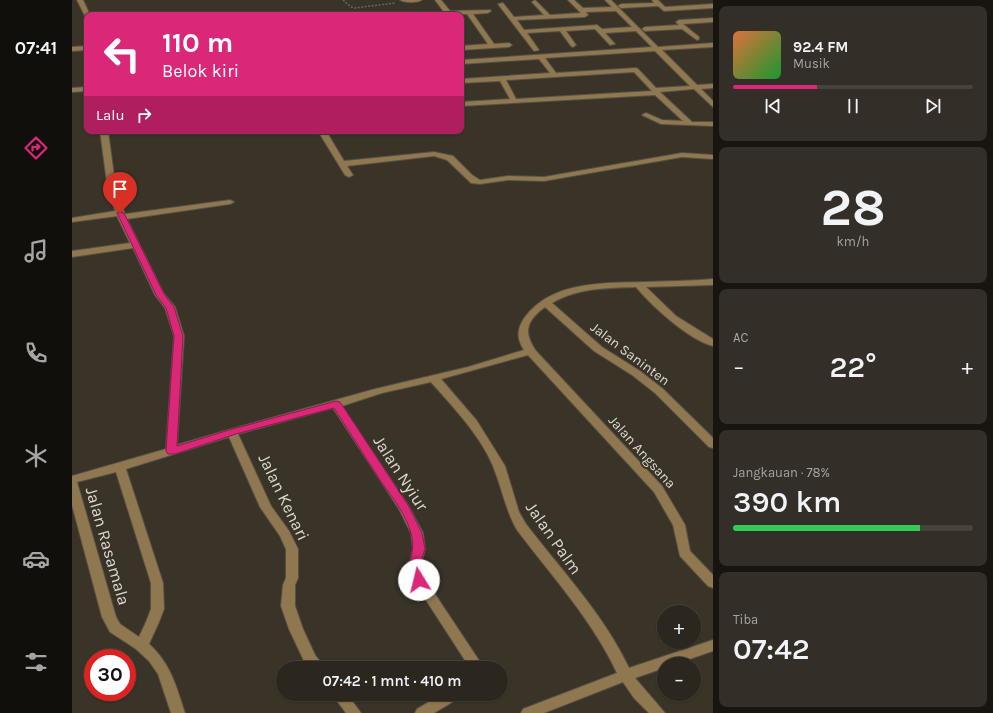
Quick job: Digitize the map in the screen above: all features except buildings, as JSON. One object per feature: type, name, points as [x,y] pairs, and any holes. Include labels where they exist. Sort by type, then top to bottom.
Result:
[{"type":"street","points":[[402,0],[419,0]]},
{"type":"street","points":[[438,0],[447,12]]},
{"type":"street","points":[[512,19],[585,15],[582,10],[571,0]]},
{"type":"street","points":[[608,0],[645,29],[695,87],[713,105]]},
{"type":"street","points":[[615,0],[619,8],[637,29],[713,96]]},
{"type":"street","points":[[692,0],[700,7]]},
{"type":"street","points":[[79,2],[85,12]]},
{"type":"street","points":[[535,2],[549,17]]},
{"type":"street","points":[[582,10],[619,8],[657,2],[664,9],[713,6]]},
{"type":"street","points":[[501,4],[536,50]]},
{"type":"street","points":[[464,12],[488,11]]},
{"type":"street","points":[[469,12],[492,46]]},
{"type":"street","points":[[697,38],[679,22],[713,20]]},
{"type":"street","points":[[645,29],[683,27]]},
{"type":"street","points":[[522,32],[598,28],[612,44]]},
{"type":"street","points":[[601,31],[637,29]]},
{"type":"street","points":[[562,30],[573,45]]},
{"type":"street","points":[[464,48],[509,45]]},
{"type":"street","points":[[484,62],[642,52],[713,45]]},
{"type":"street","points":[[72,49],[84,48]]},
{"type":"street","points":[[662,50],[713,48]]},
{"type":"street","points":[[464,63],[542,60],[596,55]]},
{"type":"street","points":[[542,60],[554,75]]},
{"type":"street","points":[[631,63],[656,91],[690,124]]},
{"type":"street","points":[[464,81],[636,70]]},
{"type":"street","points":[[502,79],[514,101]]},
{"type":"street","points":[[464,104],[713,86]]},
{"type":"street","points":[[72,90],[84,89]]},
{"type":"street","points":[[646,115],[661,122],[713,124]]},
{"type":"street","points":[[104,134],[111,183],[121,215],[160,295],[170,307],[179,336],[171,451]]},
{"type":"street","points":[[324,134],[349,175]]},
{"type":"street","points":[[342,164],[434,154],[450,158],[469,177],[474,181],[480,182],[508,178],[544,179],[682,155],[713,157]]},
{"type":"street","points":[[72,220],[230,202]]},
{"type":"street","points":[[72,254],[135,245]]},
{"type":"street","name":"Jalan Angsana","points":[[713,282],[605,286],[571,291],[546,304],[532,314],[526,320],[522,339],[531,351],[658,490],[667,502],[679,525],[684,553],[713,583]]},
{"type":"street","points":[[639,284],[669,314],[697,334],[713,343]]},
{"type":"street","name":"Jalan Saninten","points":[[546,304],[598,349],[653,386],[713,444]]},
{"type":"street","points":[[72,482],[232,432],[379,391],[471,369],[531,351]]},
{"type":"street","name":"Jalan Palm","points":[[433,377],[473,423],[500,466],[513,512],[521,527],[600,629],[614,651],[626,676],[639,694],[658,713]]},
{"type":"street","name":"Jalan Nyiur","points":[[336,404],[404,508],[417,533],[419,549],[415,565],[419,580],[472,661]]},
{"type":"street","name":"Jalan Kenari","points":[[232,432],[266,507],[285,534],[292,549],[292,578],[289,585],[288,606],[296,629],[312,661]]},
{"type":"street","points":[[120,467],[157,583],[159,598],[157,613],[141,645]]},
{"type":"street","name":"Jalan Rasamala","points":[[72,482],[96,577],[109,616],[115,628],[141,645],[154,657],[164,672],[178,713]]},
{"type":"street","points":[[528,713],[713,645]]},
{"type":"street","points":[[344,701],[354,713]]},
{"type":"street","points":[[422,713],[442,701]]},
{"type":"path","points":[[343,0],[354,8],[386,5]]},
{"type":"route","points":[[120,213],[160,295],[170,307],[179,336],[171,451],[232,432],[336,404],[357,438],[388,481],[417,533],[419,549],[415,565],[419,580]]}]
